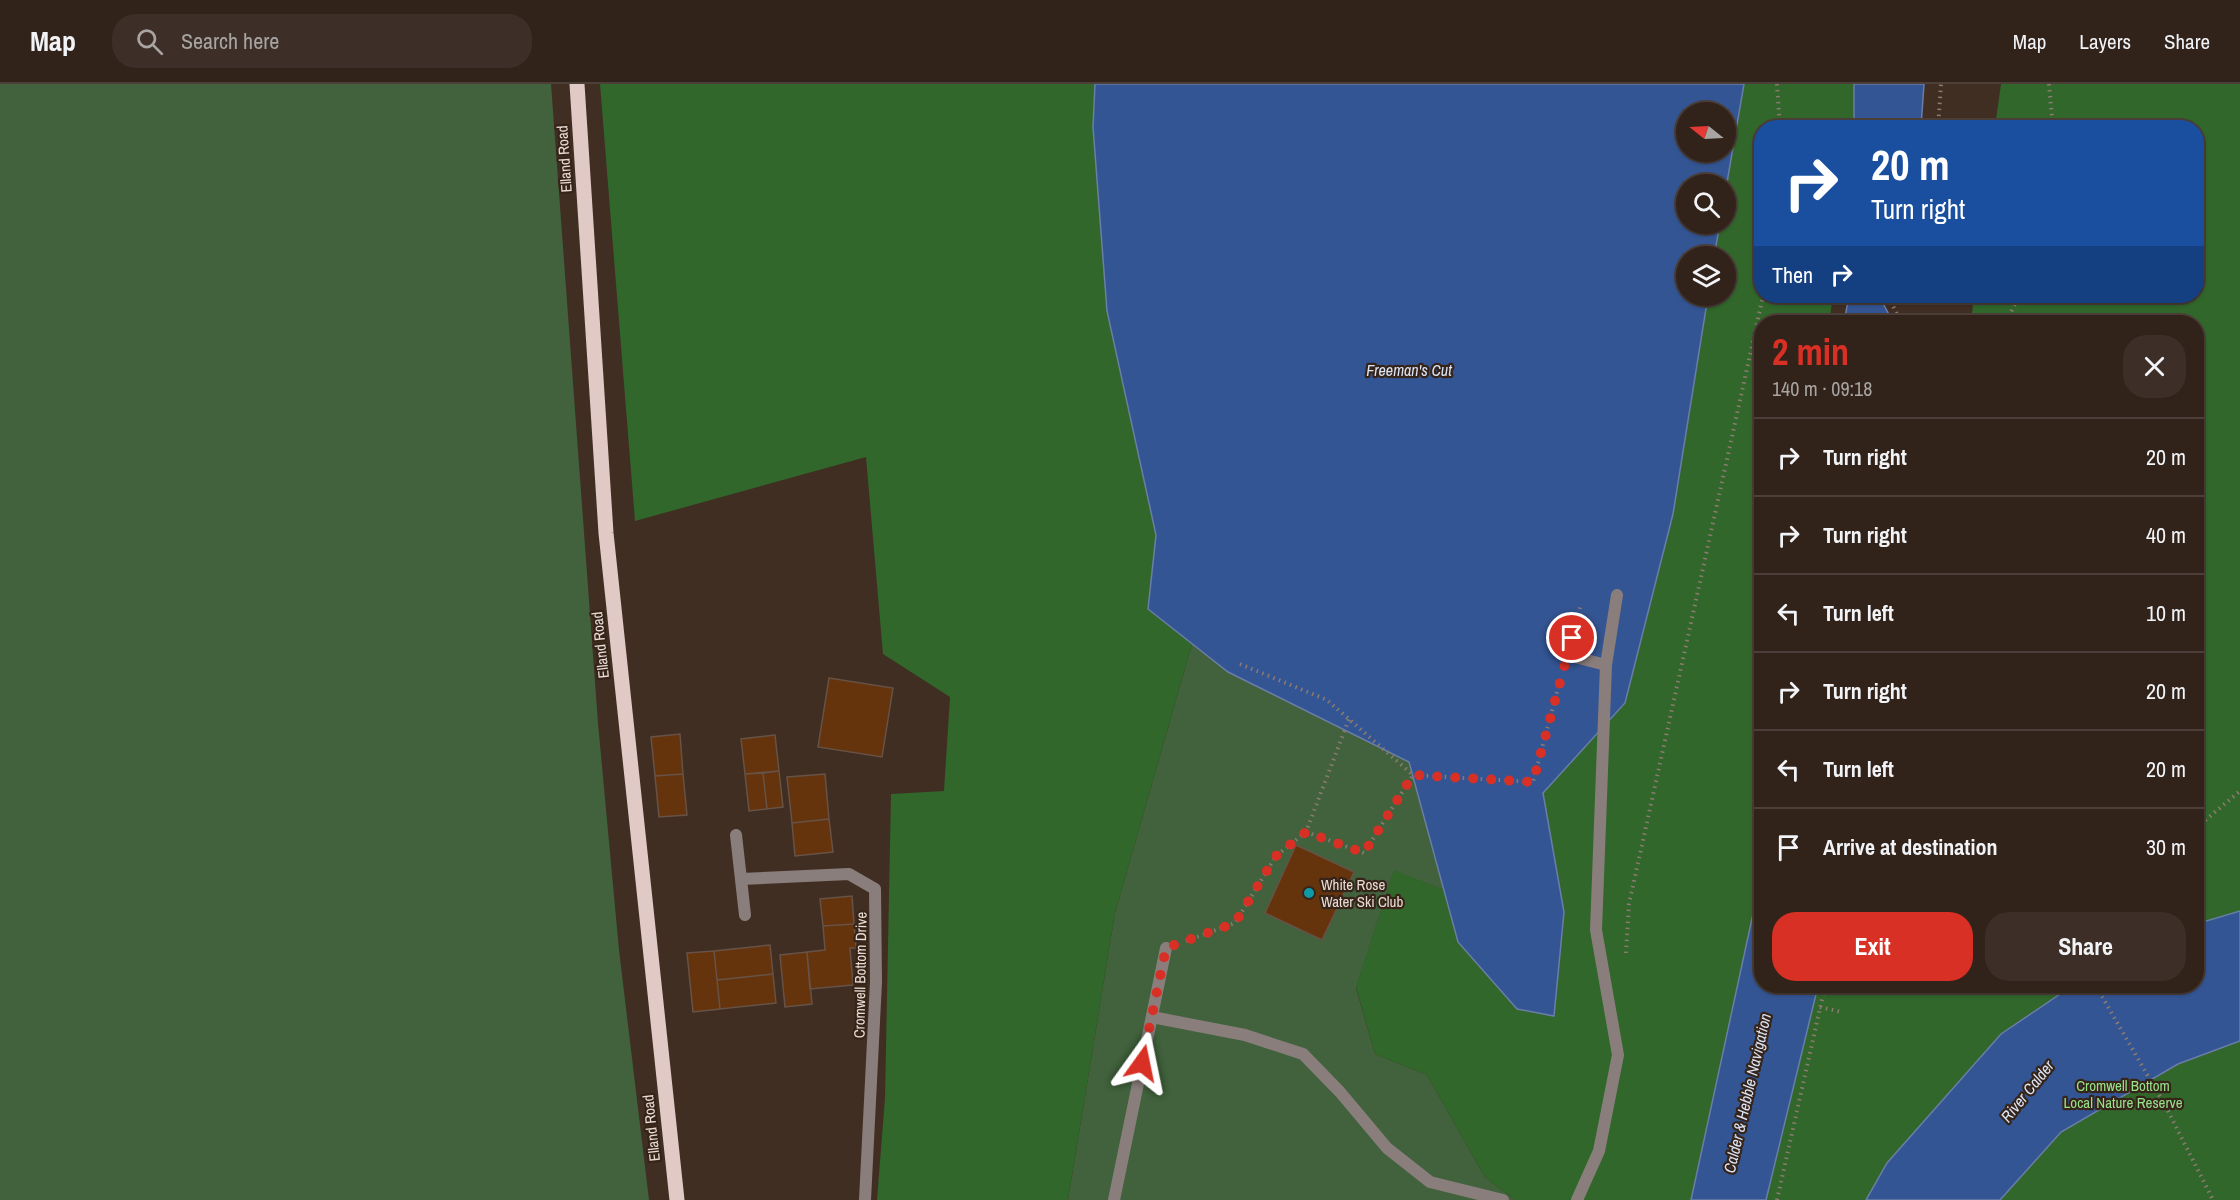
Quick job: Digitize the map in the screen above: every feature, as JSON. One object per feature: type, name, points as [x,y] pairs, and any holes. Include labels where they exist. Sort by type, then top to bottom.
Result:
[{"type":"main road","name":"Elland Road","points":[[577,84],[606,533],[677,1200]]},
{"type":"street","points":[[1577,1200],[1599,1151],[1618,1055],[1596,930],[1606,665],[1617,595]]},
{"type":"street","points":[[1567,655],[1606,665]]},
{"type":"street","points":[[736,835],[745,915]]},
{"type":"street","name":"Cromwell Bottom Drive","points":[[741,879],[849,874],[875,889],[876,982],[865,1200]]},
{"type":"street","points":[[1114,1200],[1166,948]]},
{"type":"street","points":[[1152,1017],[1245,1035],[1303,1054],[1340,1092],[1387,1148],[1430,1182],[1503,1200]]},
{"type":"path","points":[[1777,84],[1779,120]]},
{"type":"path","points":[[1939,120],[1941,84]]},
{"type":"path","points":[[2049,84],[2052,120]]},
{"type":"path","points":[[1625,962],[1629,904],[1754,337]]},
{"type":"path","points":[[1240,664],[1327,700],[1413,775],[1533,782],[1581,604]]},
{"type":"path","points":[[1166,948],[1235,923],[1276,856],[1306,832],[1349,719]]},
{"type":"path","points":[[1306,832],[1364,853],[1413,775]]},
{"type":"path","points":[[2204,821],[2240,791]]},
{"type":"path","points":[[1777,1200],[1823,993]]},
{"type":"path","points":[[2100,993],[2167,1109],[2213,1200]]},
{"type":"path","points":[[1820,1007],[1841,1012]]},
{"type":"green space","points":[[0,84],[551,84],[598,723],[619,950],[649,1200],[0,1200]]},
{"type":"green space","points":[[600,84],[1095,84],[1093,127],[1107,311],[1156,535],[1148,608],[1192,644],[1115,913],[1068,1200],[877,1200],[885,1098],[891,794],[944,791],[950,697],[883,654],[866,457],[635,521]]},
{"type":"green space","points":[[1744,84],[1854,84],[1854,120],[1754,120],[1754,303],[1832,303],[1830,315],[1754,315],[1754,913],[1691,1200],[1515,1200],[1485,1177],[1427,1075],[1375,1054],[1356,987],[1394,870],[1446,891],[1458,942],[1517,1009],[1554,1016],[1564,912],[1543,793],[1625,703],[1673,514],[1706,306],[1736,306],[1736,246],[1716,246],[1718,234],[1736,234],[1736,174],[1728,174],[1731,162],[1736,162],[1736,130]]},
{"type":"green space","points":[[2001,84],[2240,84],[2240,911],[2204,922],[2204,315],[1972,315],[1973,303],[2204,303],[2204,120],[1996,120]]},
{"type":"green space","points":[[1192,644],[1228,672],[1409,762],[1446,891],[1394,871],[1356,988],[1375,1054],[1427,1075],[1485,1177],[1515,1200],[1068,1200],[1115,913]]},
{"type":"green space","points":[[1816,993],[2062,993],[2001,1034],[1887,1163],[1866,1200],[1766,1200]]},
{"type":"green space","points":[[2240,1041],[2240,1200],[2000,1200],[2061,1132],[2178,1064]]},
{"type":"water","name":"Freeman's Cut","points":[[1095,84],[1744,84],[1736,130],[1736,102],[1676,102],[1676,162],[1731,162],[1728,174],[1676,174],[1676,234],[1718,234],[1716,246],[1676,246],[1676,306],[1706,306],[1673,514],[1625,703],[1543,793],[1564,912],[1554,1016],[1517,1009],[1458,942],[1409,762],[1228,672],[1148,609],[1156,535],[1107,311],[1093,127]]},
{"type":"water","points":[[1854,84],[1924,84],[1921,120],[1854,120]]},
{"type":"water","points":[[1848,303],[1883,303],[1889,315],[1845,315]]},
{"type":"water","name":"Calder & Hebble Navigation","points":[[1754,909],[1754,993],[1816,993],[1766,1200],[1691,1200]]},
{"type":"water","name":"River Calder","points":[[2240,911],[2240,1041],[2178,1064],[2061,1132],[2000,1200],[1866,1200],[1887,1163],[2001,1034],[2062,993],[2204,993],[2204,922]]},
{"type":"building","points":[[829,678],[893,688],[882,757],[818,747]]},
{"type":"building","points":[[680,734],[683,774],[655,776],[651,737]]},
{"type":"building","points":[[775,735],[779,771],[745,774],[741,739]]},
{"type":"building","points":[[779,771],[783,807],[767,809],[763,773]]},
{"type":"building","points":[[763,773],[767,809],[749,811],[745,774]]},
{"type":"building","points":[[683,774],[687,815],[659,817],[655,776]]},
{"type":"building","points":[[825,774],[829,819],[792,823],[787,777]]},
{"type":"building","points":[[829,819],[833,852],[795,856],[792,823]]},
{"type":"building","name":"White Rose Water Ski Club","points":[[1296,845],[1354,872],[1322,940],[1265,913]]},
{"type":"building","points":[[852,896],[854,924],[823,926],[820,899]]},
{"type":"building","points":[[854,924],[856,948],[850,948],[853,985],[810,989],[807,952],[825,950],[823,926]]},
{"type":"building","points":[[770,945],[773,974],[717,980],[714,951]]},
{"type":"building","points":[[714,951],[720,1009],[693,1012],[687,953]]},
{"type":"building","points":[[807,952],[812,1004],[785,1007],[780,955]]},
{"type":"building","points":[[773,974],[776,1003],[720,1009],[717,980]]},
{"type":"place","name":"White Rose Water Ski Club","points":[[1309,893]]},
{"type":"route","points":[[1142,1063],[1166,948],[1235,923],[1276,856],[1306,832],[1364,853],[1413,775],[1533,782],[1572,638]]},
{"type":"park label","name":"Cromwell Bottom Local Nature Reserve","points":[[2123,1094]]}]
